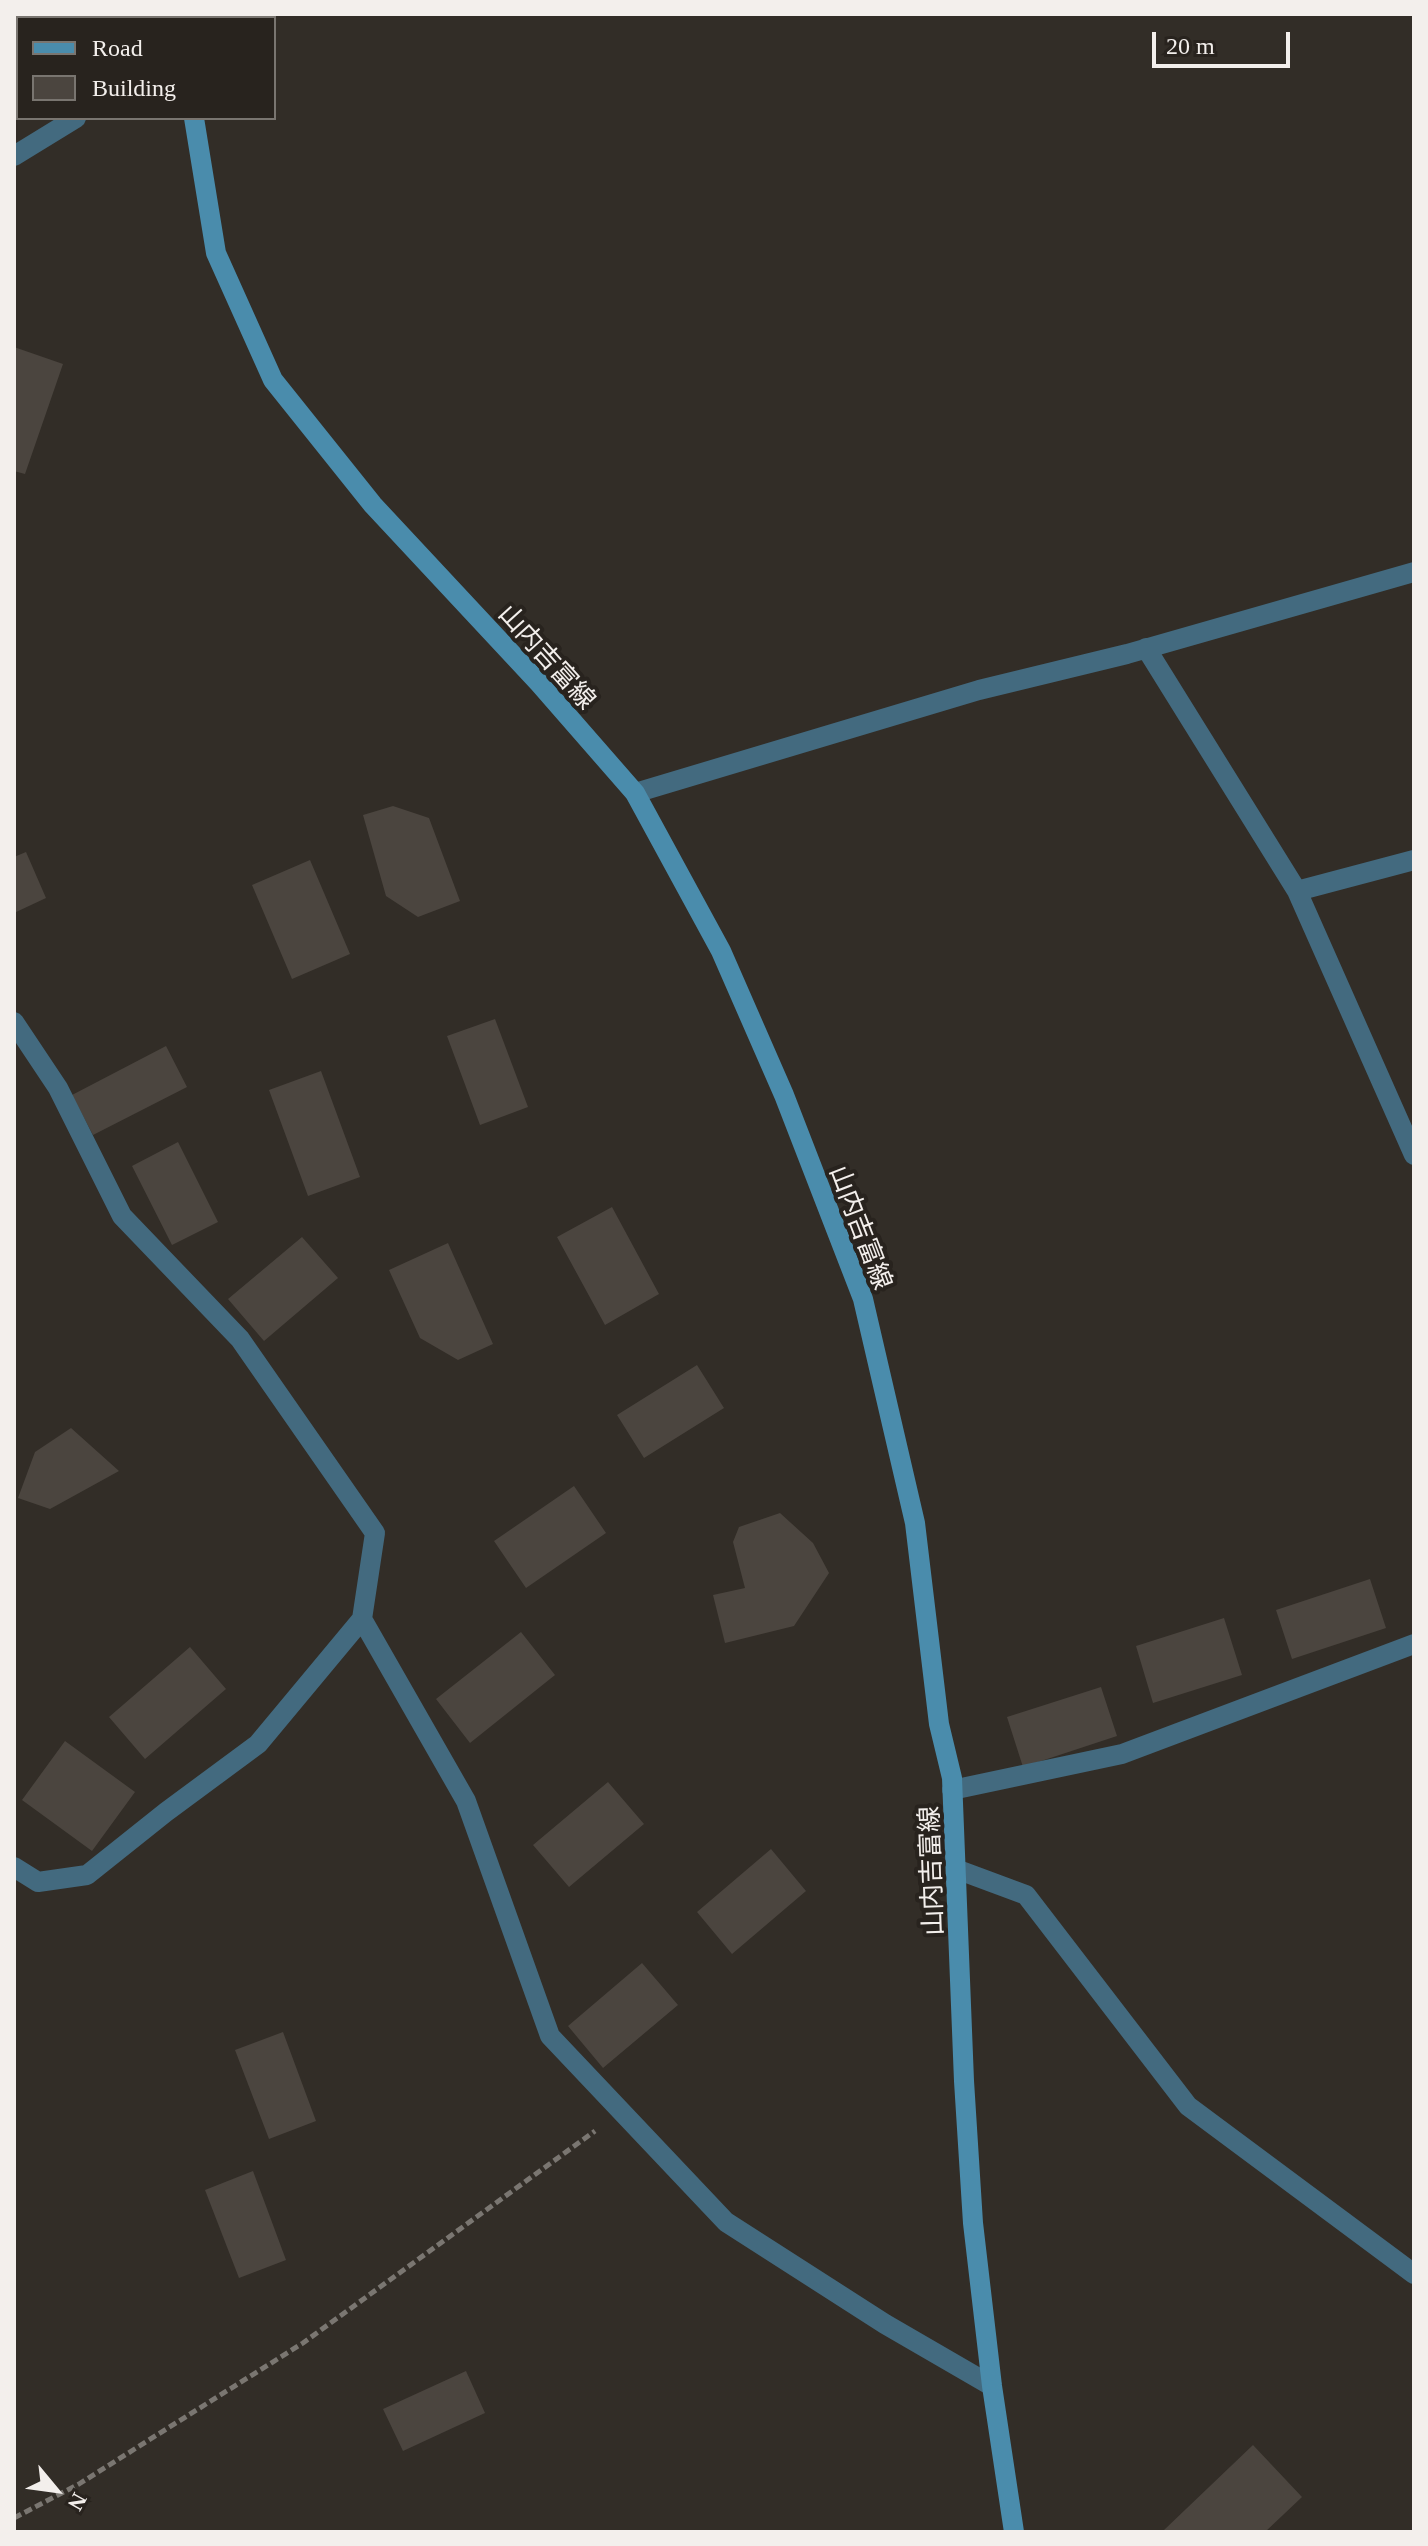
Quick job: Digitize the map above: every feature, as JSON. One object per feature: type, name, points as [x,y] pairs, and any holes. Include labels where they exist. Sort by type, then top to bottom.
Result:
[{"type":"main road","name":"山内吉富線","points":[[194,120],[216,253],[273,380],[373,505],[539,683],[635,793],[721,951],[784,1095],[863,1299],[915,1523],[939,1724],[952,1790],[973,2223],[992,2386],[1014,2532]]},
{"type":"street","points":[[14,156],[73,120]]},
{"type":"street","points":[[635,793],[979,690],[1146,648],[1414,572]]},
{"type":"street","points":[[1146,648],[1297,891],[1414,1155]]},
{"type":"street","points":[[1297,891],[1414,860]]},
{"type":"street","points":[[14,1022],[58,1088],[122,1216],[240,1339],[375,1533],[362,1619],[258,1744],[87,1875],[38,1882],[14,1867]]},
{"type":"street","points":[[362,1619],[466,1801],[550,2036],[726,2222],[885,2324],[992,2386]]},
{"type":"street","points":[[952,1790],[1122,1754],[1414,1644]]},
{"type":"street","points":[[956,1869],[1026,1895],[1188,2106],[1414,2274]]},
{"type":"path","points":[[14,2518],[79,2484],[303,2343],[621,2112]]},
{"type":"building","points":[[14,347],[63,364],[25,474],[14,471]]},
{"type":"building","points":[[393,806],[429,818],[460,901],[418,917],[386,896],[363,815]]},
{"type":"building","points":[[26,852],[46,898],[14,913],[14,857]]},
{"type":"building","points":[[310,860],[350,954],[292,979],[252,885]]},
{"type":"building","points":[[495,1019],[528,1107],[480,1125],[447,1036]]},
{"type":"building","points":[[166,1046],[187,1087],[93,1135],[72,1095]]},
{"type":"building","points":[[321,1071],[360,1177],[308,1196],[269,1090]]},
{"type":"building","points":[[178,1142],[218,1222],[172,1245],[132,1166]]},
{"type":"building","points":[[612,1207],[659,1294],[605,1325],[557,1237]]},
{"type":"building","points":[[302,1237],[338,1278],[264,1341],[228,1299]]},
{"type":"building","points":[[448,1243],[493,1344],[458,1360],[420,1338],[389,1270]]},
{"type":"building","points":[[697,1365],[724,1408],[644,1458],[617,1415]]},
{"type":"building","points":[[71,1428],[119,1471],[50,1509],[18,1498],[35,1452]]},
{"type":"building","points":[[574,1486],[606,1533],[526,1588],[494,1541]]},
{"type":"building","points":[[780,1513],[813,1543],[829,1573],[794,1626],[725,1643],[713,1595],[745,1588],[733,1542],[739,1527]]},
{"type":"building","points":[[1370,1579],[1386,1628],[1292,1659],[1276,1610]]},
{"type":"building","points":[[1224,1618],[1242,1675],[1153,1703],[1136,1646]]},
{"type":"building","points":[[521,1632],[555,1675],[470,1743],[436,1699]]},
{"type":"building","points":[[190,1647],[226,1689],[145,1759],[109,1717]]},
{"type":"building","points":[[1101,1687],[1117,1736],[1023,1767],[1007,1717]]},
{"type":"building","points":[[65,1741],[135,1792],[92,1851],[22,1800]]},
{"type":"building","points":[[608,1782],[644,1824],[569,1887],[533,1845]]},
{"type":"building","points":[[771,1849],[806,1891],[732,1954],[697,1912]]},
{"type":"building","points":[[642,1963],[678,2005],[603,2068],[568,2026]]},
{"type":"building","points":[[283,2032],[316,2121],[269,2139],[235,2050]]},
{"type":"building","points":[[253,2171],[286,2260],[239,2278],[205,2190]]},
{"type":"building","points":[[466,2371],[485,2413],[403,2451],[383,2409]]},
{"type":"building","points":[[1253,2445],[1302,2497],[1265,2532],[1165,2532],[1164,2530]]}]
